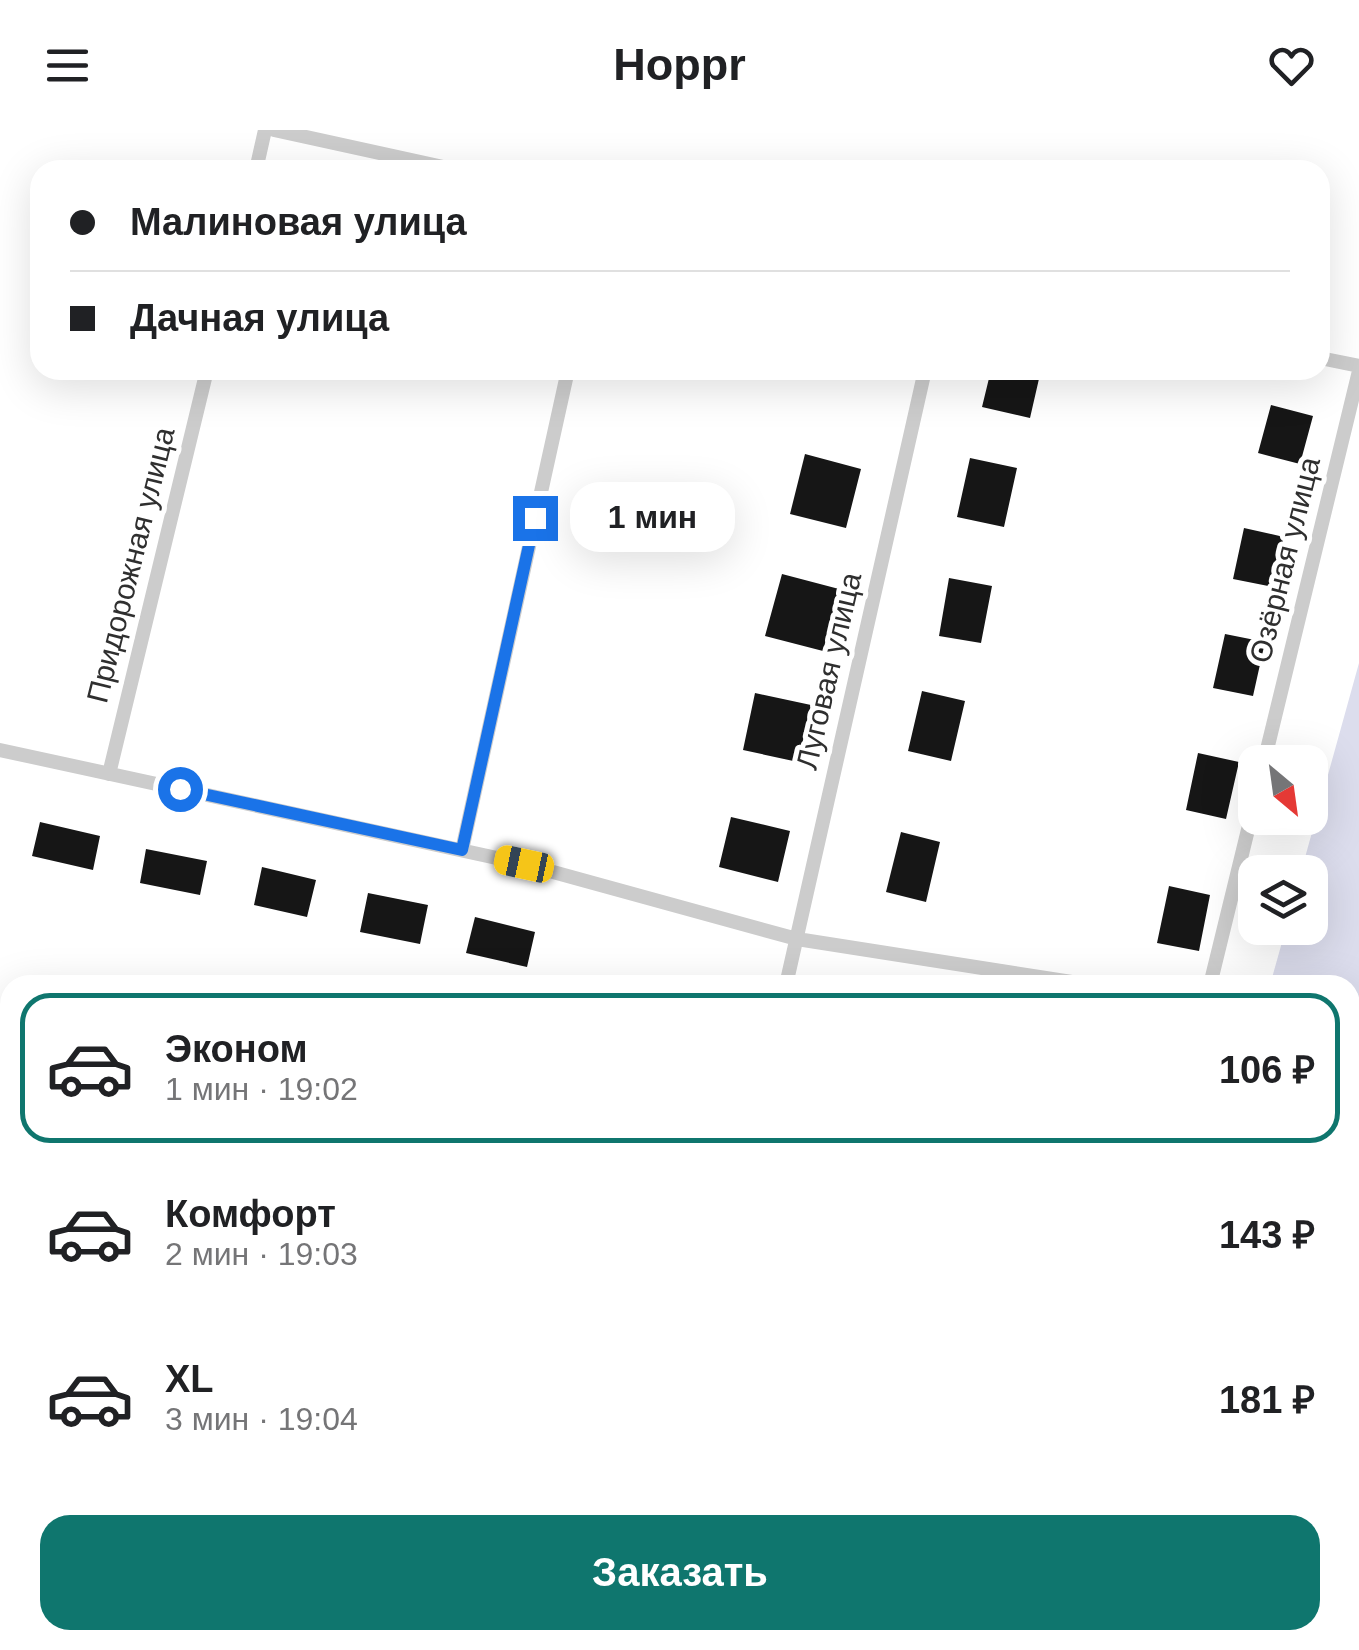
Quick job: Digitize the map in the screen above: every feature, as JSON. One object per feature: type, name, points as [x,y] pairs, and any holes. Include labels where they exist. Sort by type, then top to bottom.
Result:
[{"type":"lane","points":[[258,160],[266,130]]},
{"type":"lane","points":[[274,130],[411,160]]},
{"type":"lane","points":[[1330,361],[1359,369]]},
{"type":"lane","name":"Озёрная улица","points":[[1268,745],[1359,369]]},
{"type":"lane","name":"Придорожная улица","points":[[109,774],[205,380]]},
{"type":"lane","points":[[462,850],[566,380]]},
{"type":"lane","name":"Луговая улица","points":[[788,975],[924,380]]},
{"type":"lane","points":[[0,750],[524,864],[797,939],[1026,975]]},
{"type":"lane","points":[[1212,975],[1247,835]]},
{"type":"shaded area","points":[[1359,663],[1359,975],[1273,975],[1281,945],[1328,945],[1328,855],[1306,855],[1311,835],[1328,835],[1328,775]]},
{"type":"building","points":[[989,380],[1039,380],[1030,418],[982,407]]},
{"type":"building","points":[[1271,405],[1313,416],[1300,464],[1258,453]]},
{"type":"building","points":[[805,454],[861,469],[846,528],[790,514]]},
{"type":"building","points":[[970,458],[1017,468],[1004,527],[957,517]]},
{"type":"building","points":[[1244,528],[1284,537],[1273,587],[1233,579]]},
{"type":"building","points":[[782,574],[839,589],[823,651],[765,636]]},
{"type":"building","points":[[949,578],[992,586],[981,643],[939,636]]},
{"type":"building","points":[[1225,634],[1265,642],[1253,696],[1213,688]]},
{"type":"building","points":[[922,691],[965,701],[951,761],[908,751]]},
{"type":"building","points":[[755,693],[811,705],[798,762],[743,750]]},
{"type":"building","points":[[1198,753],[1238,762],[1226,819],[1186,810]]},
{"type":"building","points":[[731,817],[790,831],[778,882],[719,867]]},
{"type":"building","points":[[40,822],[100,836],[93,870],[32,856]]},
{"type":"building","points":[[901,832],[940,842],[926,902],[886,892]]},
{"type":"building","points":[[146,849],[207,861],[200,895],[140,883]]},
{"type":"building","points":[[262,867],[316,880],[307,917],[254,905]]},
{"type":"building","points":[[1169,886],[1210,895],[1199,951],[1157,943]]},
{"type":"building","points":[[368,893],[428,905],[420,944],[360,932]]},
{"type":"building","points":[[475,917],[535,932],[527,967],[466,953]]},
{"type":"route","points":[[180,789],[462,850],[535,518]]}]
